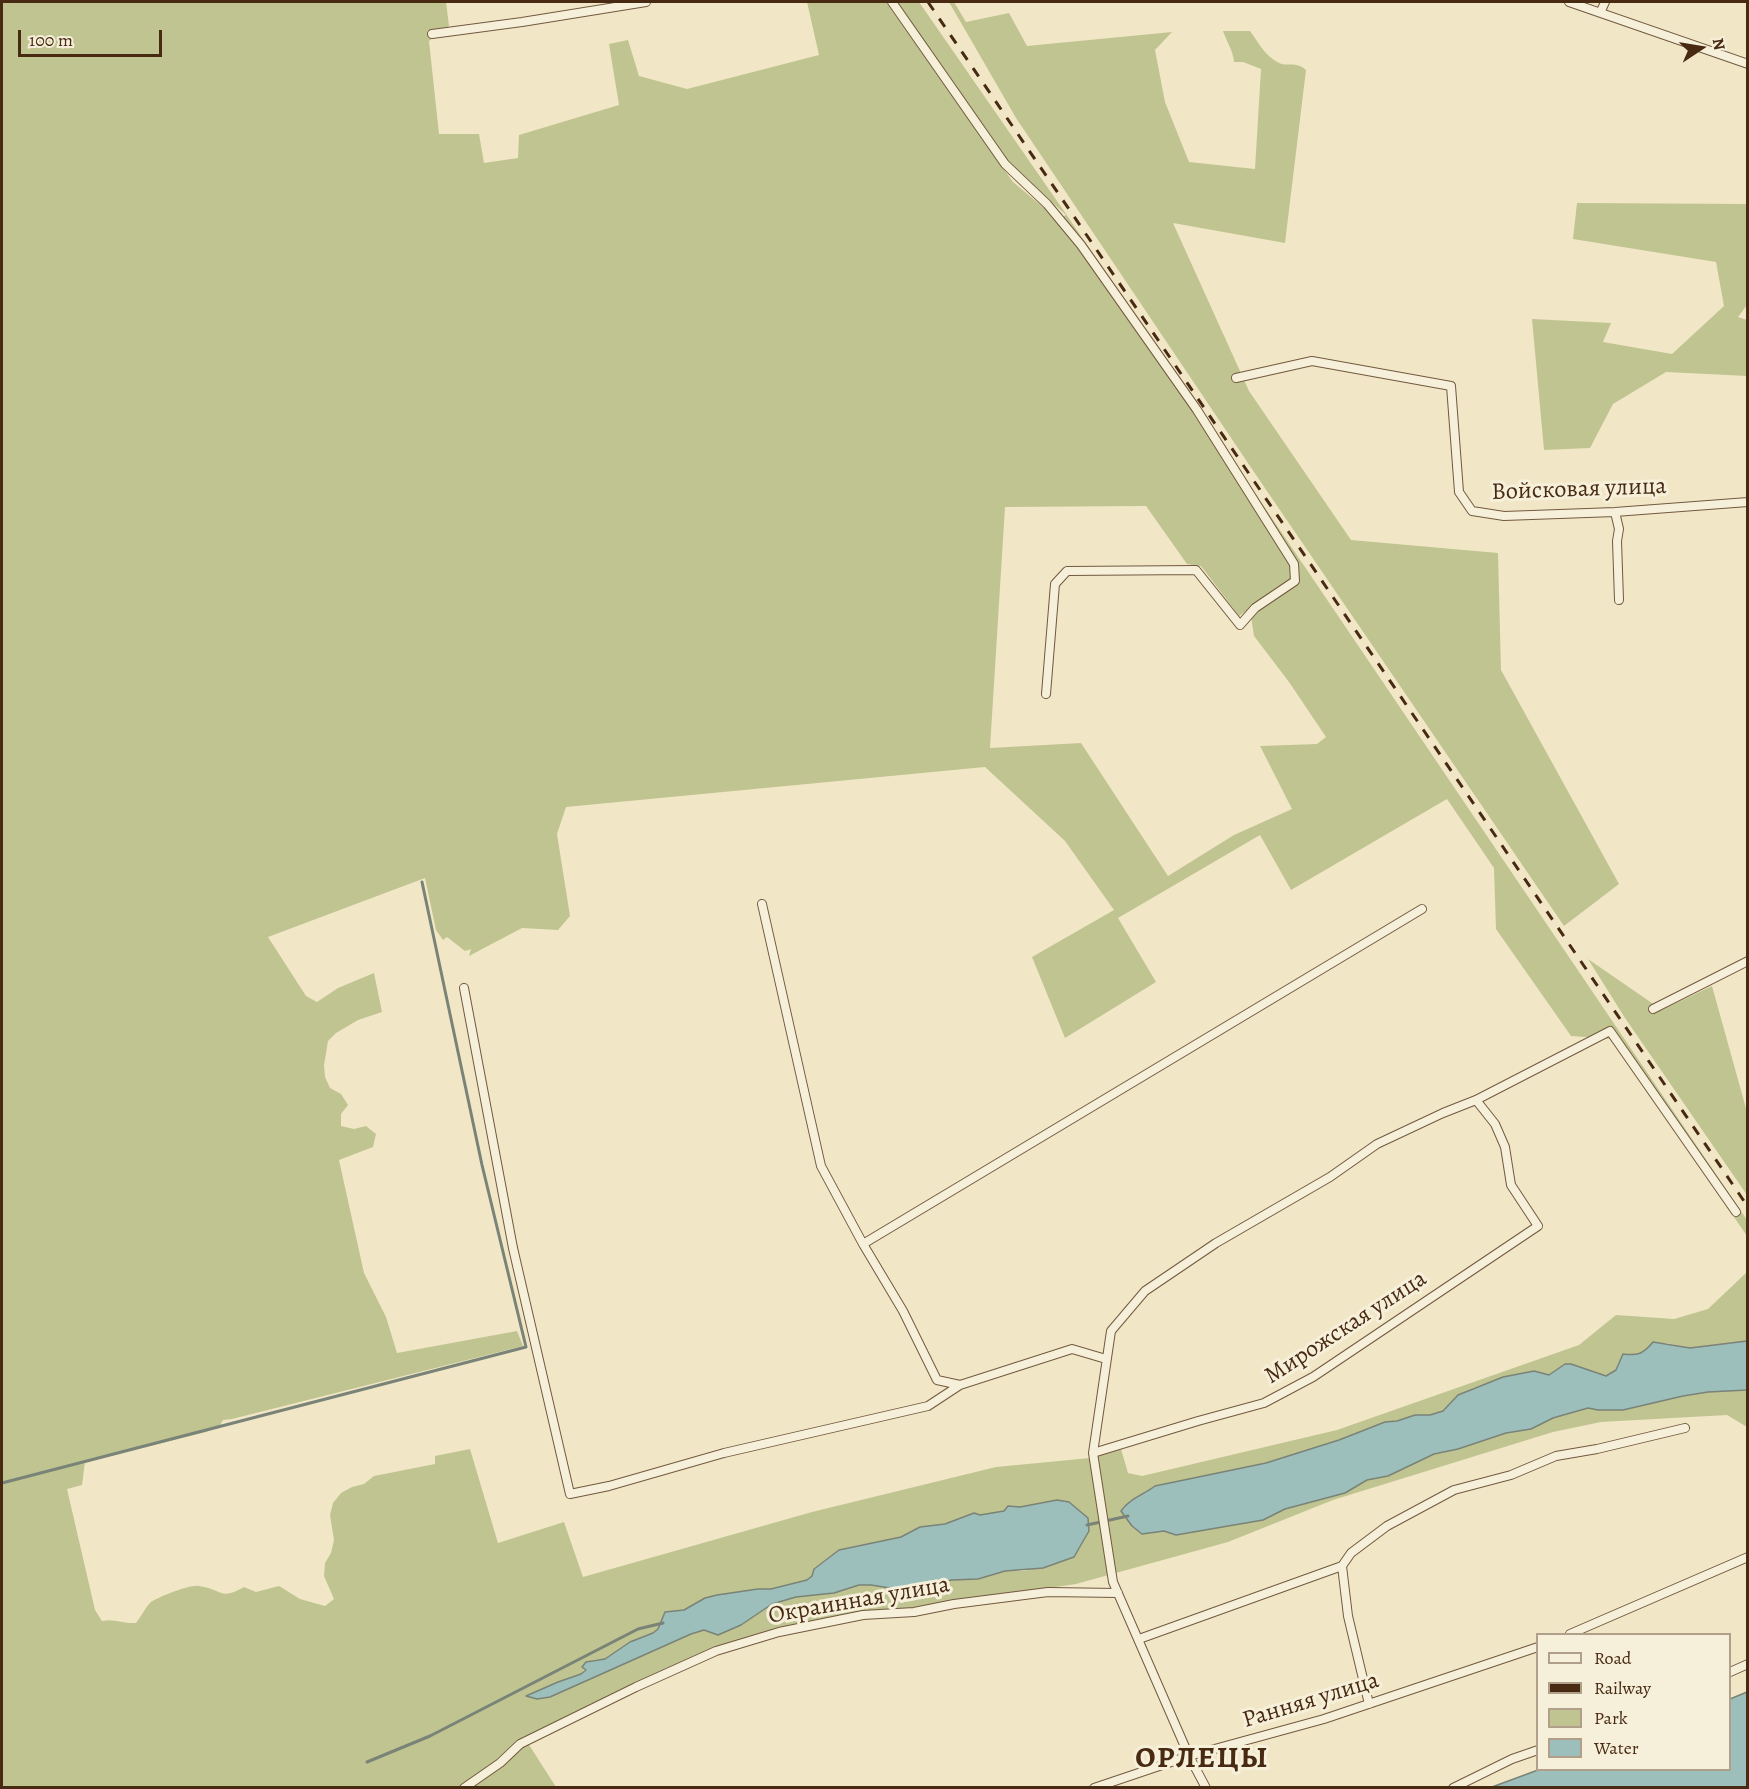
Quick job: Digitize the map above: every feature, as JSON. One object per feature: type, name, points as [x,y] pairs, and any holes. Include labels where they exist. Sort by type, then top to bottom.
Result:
[{"type":"street","points":[[432,34],[646,2]]},
{"type":"street","points":[[892,2],[1005,164],[1047,204],[1081,245],[1197,410],[1294,564],[1295,581],[1255,608],[1240,625],[1196,570],[1066,571],[1055,584],[1046,694]]},
{"type":"street","points":[[1569,2],[1601,11],[1748,64]]},
{"type":"street","points":[[1601,11],[1605,2]]},
{"type":"street","name":"Войсковая улица","points":[[1236,378],[1312,361],[1451,386],[1459,492],[1472,511],[1504,516],[1615,512],[1748,502]]},
{"type":"street","points":[[1615,512],[1619,529],[1617,541],[1619,600]]},
{"type":"street","points":[[762,904],[821,1166],[863,1244],[903,1311],[937,1380],[960,1385]]},
{"type":"street","points":[[863,1244],[1422,909]]},
{"type":"street","points":[[1653,1009],[1748,961]]},
{"type":"street","points":[[464,988],[513,1248],[570,1494],[609,1486],[724,1453],[928,1406],[960,1385],[1072,1349],[1106,1359]]},
{"type":"street","points":[[1206,1788],[1189,1756],[1113,1582],[1093,1453],[1111,1331],[1145,1291],[1216,1243],[1330,1177],[1377,1144],[1476,1100],[1610,1031],[1736,1212]]},
{"type":"street","name":"Мирожская улица","points":[[1093,1453],[1264,1403],[1322,1371],[1538,1226],[1511,1185],[1505,1147],[1495,1124],[1476,1100]]},
{"type":"street","points":[[1138,1639],[1342,1566],[1351,1553],[1387,1526],[1454,1490],[1512,1475],[1556,1456],[1597,1449],[1685,1428]]},
{"type":"street","points":[[1575,1633],[1748,1557]]},
{"type":"street","points":[[1342,1566],[1348,1616],[1370,1704]]},
{"type":"street","name":"Окраинная улица","points":[[464,1788],[500,1763],[520,1744],[716,1651],[758,1638],[863,1615],[914,1612],[954,1604],[1048,1592],[1118,1593]]},
{"type":"street","name":"Ранняя улица","points":[[1094,1788],[1189,1756],[1324,1719],[1536,1648]]},
{"type":"street","points":[[1731,1672],[1748,1664]]},
{"type":"street","points":[[1453,1788],[1512,1759],[1536,1751]]},
{"type":"green space","points":[[2,2],[446,2],[449,26],[429,41],[439,134],[479,134],[484,163],[518,158],[519,135],[619,105],[609,44],[628,40],[639,76],[687,89],[819,55],[807,2],[886,2],[1013,182],[1043,207],[1055,221],[1066,215],[1007,161],[896,2],[919,2],[1066,214],[1747,1220],[1747,1236],[1612,1039],[1571,1036],[1496,929],[1494,868],[1447,799],[1291,890],[1260,835],[1118,918],[1156,982],[1065,1038],[1032,957],[1114,910],[1065,841],[985,767],[566,807],[557,834],[570,916],[558,930],[522,928],[469,956],[471,949],[465,951],[447,937],[443,940],[436,930],[425,878],[268,937],[306,996],[317,1002],[338,988],[374,973],[382,1012],[358,1020],[336,1033],[328,1041],[324,1065],[325,1077],[330,1088],[341,1094],[348,1105],[341,1114],[341,1126],[354,1129],[366,1126],[376,1134],[373,1147],[339,1160],[364,1273],[386,1317],[397,1353],[517,1331],[523,1346],[223,1420],[219,1427],[206,1432],[85,1462],[82,1485],[67,1489],[95,1610],[102,1621],[136,1623],[154,1600],[195,1586],[207,1587],[225,1594],[244,1587],[256,1592],[279,1586],[300,1599],[325,1606],[334,1599],[324,1576],[325,1563],[331,1553],[334,1540],[330,1515],[333,1503],[341,1493],[364,1484],[374,1476],[435,1464],[435,1456],[470,1449],[498,1543],[564,1522],[583,1577],[812,1512],[996,1467],[1090,1458],[1121,1449],[1128,1473],[1142,1476],[1337,1430],[1579,1345],[1616,1315],[1674,1319],[1708,1309],[1747,1272],[1747,1341],[1690,1348],[1666,1343],[1637,1356],[1623,1354],[1616,1370],[1606,1376],[1571,1364],[1565,1364],[1549,1375],[1534,1371],[1512,1375],[1458,1395],[1443,1411],[1385,1422],[1339,1440],[1266,1463],[1155,1486],[1141,1497],[1129,1501],[1142,1534],[1164,1531],[1176,1535],[1262,1520],[1285,1509],[1345,1493],[1367,1480],[1388,1476],[1434,1454],[1458,1449],[1506,1433],[1531,1429],[1553,1418],[1588,1408],[1598,1410],[1708,1392],[1747,1390],[1747,1427],[1727,1415],[1601,1422],[1553,1432],[1333,1500],[1228,1542],[1076,1584],[780,1627],[715,1649],[524,1737],[556,1787],[2,1788]],"holes":[[[1146,506],[1187,564],[1201,566],[1239,616],[1291,580],[1295,586],[1251,616],[1254,636],[1326,737],[1317,744],[1260,746],[1292,809],[1234,835],[1168,876],[1081,743],[990,748],[1005,507]],[[1008,1506],[1020,1507],[1089,1531],[1074,1557],[1061,1562],[1024,1571],[1005,1571],[978,1579],[952,1580],[896,1589],[859,1585],[834,1593],[796,1597],[772,1604],[741,1625],[718,1635],[704,1630],[691,1634],[561,1692],[527,1696],[581,1674],[592,1660],[605,1659],[630,1642],[653,1633],[658,1629],[665,1612],[684,1610],[705,1598],[771,1589],[807,1580],[812,1576],[814,1568],[839,1550],[901,1537],[920,1527],[945,1524],[974,1513],[980,1515],[1005,1511]]]},
{"type":"green space","points":[[949,2],[954,2],[966,22],[1009,13],[1027,46],[1172,32],[1155,50],[1165,102],[1189,162],[1255,169],[1261,69],[1243,62],[1234,62],[1223,31],[1250,31],[1274,60],[1306,70],[1285,243],[1173,223],[1249,391],[1351,540],[1498,553],[1501,670],[1619,884],[1564,926],[1016,118]]},
{"type":"green space","points":[[1577,203],[1747,204],[1747,305],[1738,317],[1747,320],[1747,376],[1666,372],[1613,404],[1590,448],[1544,450],[1532,319],[1611,323],[1603,342],[1672,354],[1724,306],[1716,262],[1573,239]]},
{"type":"green space","points":[[1588,959],[1662,1010],[1712,986],[1747,1112],[1747,1195],[1625,1018]]},
{"type":"water","points":[[1747,1341],[1747,1390],[1683,1396],[1623,1410],[1588,1408],[1553,1418],[1531,1429],[1506,1433],[1458,1449],[1434,1454],[1388,1476],[1367,1480],[1345,1493],[1285,1509],[1263,1520],[1176,1535],[1164,1531],[1142,1534],[1132,1526],[1121,1511],[1132,1500],[1155,1486],[1266,1463],[1339,1440],[1385,1422],[1443,1411],[1458,1395],[1503,1377],[1534,1371],[1549,1375],[1565,1364],[1606,1376],[1616,1370],[1623,1354],[1640,1353],[1653,1342],[1690,1348]]},
{"type":"water","points":[[1057,1500],[1069,1502],[1088,1518],[1089,1531],[1074,1557],[1043,1568],[1005,1571],[978,1579],[952,1580],[896,1589],[859,1585],[834,1593],[796,1597],[772,1604],[741,1625],[718,1635],[704,1630],[691,1634],[550,1697],[537,1699],[526,1696],[581,1674],[586,1670],[582,1667],[586,1662],[605,1659],[630,1642],[653,1633],[658,1629],[665,1612],[684,1610],[705,1598],[717,1595],[771,1589],[807,1580],[812,1576],[814,1569],[839,1550],[901,1537],[920,1527],[945,1524],[974,1513],[980,1515],[1004,1511],[1008,1506],[1020,1507]]},
{"type":"water","points":[[1747,1692],[1747,1787],[1492,1787],[1536,1771],[1731,1771],[1731,1699]]},
{"type":"waterway","points":[[2,1483],[526,1347],[482,1165],[422,882]]},
{"type":"waterway","points":[[1087,1525],[1128,1516]]},
{"type":"waterway","points":[[367,1762],[430,1736],[638,1629],[663,1623]]},
{"type":"railway","points":[[928,2],[1748,1207]]},
{"type":"district","name":"ОРЛЕЦЫ","points":[[1202,1760]]}]
